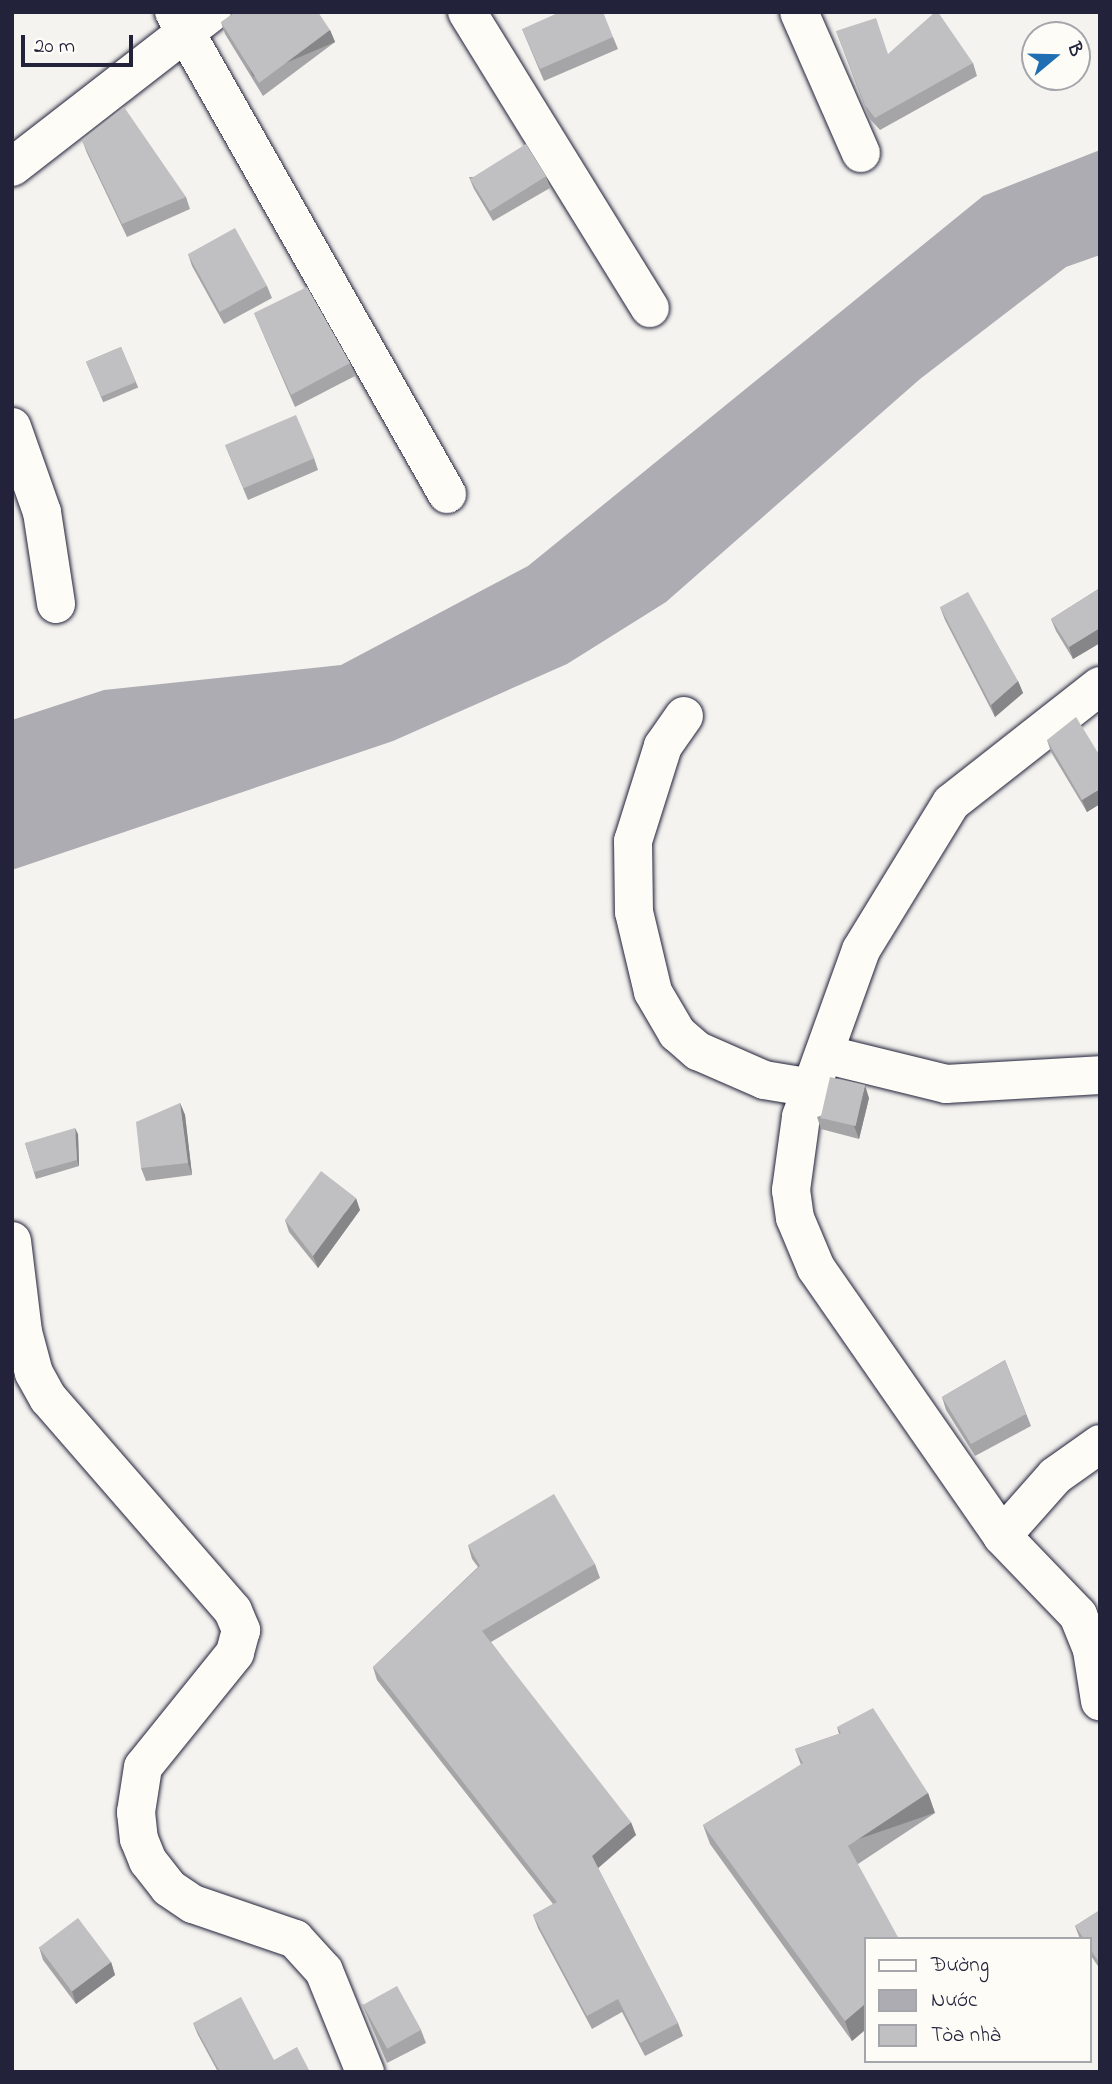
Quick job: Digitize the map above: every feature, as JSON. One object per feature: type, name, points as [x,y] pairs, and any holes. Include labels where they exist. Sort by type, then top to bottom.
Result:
[{"type":"street","points":[[467,12],[650,308]]},
{"type":"street","points":[[799,12],[861,153]]},
{"type":"street","points":[[12,167],[191,19],[447,494]]},
{"type":"street","points":[[12,427],[42,512],[56,604]]},
{"type":"street","points":[[1100,686],[951,803],[861,950],[801,1118],[791,1190],[805,1249],[1002,1535],[1077,1615],[1092,1650],[1100,1701]]},
{"type":"street","points":[[684,716],[663,746],[634,841],[634,912],[653,992],[677,1033],[698,1051],[764,1080],[818,1071],[946,1084],[1100,1074]]},
{"type":"street","points":[[12,1241],[23,1332],[34,1373],[48,1398],[233,1611],[241,1629],[236,1653],[143,1767],[136,1812],[139,1839],[148,1861],[169,1888],[193,1904],[295,1940],[324,1970],[365,2072]]},
{"type":"street","points":[[1002,1535],[1055,1476],[1100,1444]]},
{"type":"water","points":[[1100,150],[1100,255],[1066,267],[920,379],[666,602],[567,664],[393,741],[12,870],[12,720],[104,690],[341,665],[528,566],[983,196]]},
{"type":"building","points":[[235,12],[318,12],[330,30],[259,83],[221,22]]},
{"type":"building","points":[[560,12],[603,12],[613,37],[540,69],[522,29]]},
{"type":"building","points":[[938,12],[973,63],[875,118],[865,105],[836,31],[876,18],[888,54]]},
{"type":"building","points":[[124,107],[186,197],[122,224],[82,140]]},
{"type":"building","points":[[526,144],[546,176],[490,211],[470,179]]},
{"type":"building","points":[[235,228],[267,286],[220,312],[188,254]]},
{"type":"building","points":[[307,287],[350,363],[291,395],[254,313]]},
{"type":"building","points":[[121,347],[136,382],[101,397],[86,362]]},
{"type":"building","points":[[296,415],[314,458],[243,488],[225,445]]},
{"type":"building","points":[[1100,588],[1100,628],[1069,647],[1051,619]]},
{"type":"building","points":[[968,592],[1018,681],[991,705],[940,607]]},
{"type":"building","points":[[1076,717],[1100,756],[1100,789],[1082,800],[1047,740]]},
{"type":"building","points":[[830,1077],[865,1085],[856,1126],[821,1118]]},
{"type":"building","points":[[180,1103],[188,1163],[141,1168],[136,1122]]},
{"type":"building","points":[[75,1128],[77,1160],[34,1172],[25,1143]]},
{"type":"building","points":[[321,1171],[356,1198],[313,1256],[285,1220]]},
{"type":"building","points":[[1005,1360],[1026,1414],[971,1444],[942,1397]]},
{"type":"building","points":[[554,1494],[595,1564],[482,1631],[631,1822],[592,1856],[678,2023],[640,2043],[618,1999],[587,2016],[533,1915],[557,1902],[373,1667],[480,1566],[468,1545]]},
{"type":"building","points":[[873,1708],[928,1793],[848,1846],[898,1937],[864,1937],[864,2005],[845,2021],[703,1825],[803,1763],[795,1749],[841,1733],[837,1727]]},
{"type":"building","points":[[1100,1910],[1100,1964],[1091,1950],[1091,1937],[1083,1937],[1075,1926]]},
{"type":"building","points":[[78,1918],[111,1962],[72,1991],[39,1947]]},
{"type":"building","points":[[397,1986],[421,2030],[387,2049],[363,2005]]},
{"type":"building","points":[[241,1997],[274,2060],[297,2047],[310,2072],[220,2072],[193,2023]]}]
